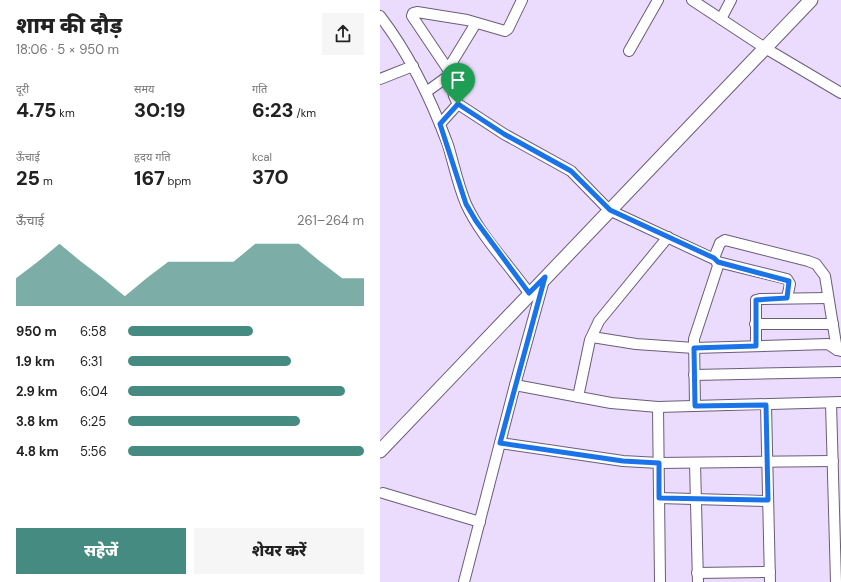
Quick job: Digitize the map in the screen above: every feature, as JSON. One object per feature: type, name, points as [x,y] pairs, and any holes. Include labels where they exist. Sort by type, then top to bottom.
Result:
[{"type":"main road","points":[[382,445],[811,0]]},
{"type":"street","points":[[522,0],[508,29],[505,31],[476,23],[417,12],[412,14],[449,72],[458,104],[504,134],[571,171],[610,210],[716,260],[787,279],[790,284],[787,298]]},
{"type":"street","points":[[629,51],[658,0]]},
{"type":"street","points":[[692,0],[765,48],[841,93]]},
{"type":"street","points":[[721,19],[732,0]]},
{"type":"street","points":[[380,16],[413,66],[426,92],[440,124],[466,204],[476,221],[529,293]]},
{"type":"street","points":[[426,92],[449,72],[476,23]]},
{"type":"street","points":[[380,80],[413,66]]},
{"type":"street","points":[[440,124],[458,104]]},
{"type":"street","points":[[578,397],[592,337],[599,321],[668,237]]},
{"type":"street","points":[[695,406],[695,334],[720,243],[725,240],[808,260],[816,264],[825,276],[839,350]]},
{"type":"street","points":[[464,582],[545,277]]},
{"type":"street","points":[[756,346],[756,300],[828,298]]},
{"type":"street","points":[[755,324],[833,324]]},
{"type":"street","points":[[592,337],[636,344],[694,348],[828,344],[839,350]]},
{"type":"street","points":[[694,375],[841,372]]},
{"type":"street","points":[[515,386],[611,403],[658,406],[836,403],[833,461],[836,582]]},
{"type":"street","points":[[694,463],[698,578],[770,577],[766,405]]},
{"type":"street","points":[[658,406],[660,582]]},
{"type":"street","points":[[500,443],[623,461],[659,463],[833,461]]},
{"type":"street","points":[[383,493],[480,522]]},
{"type":"street","points":[[659,498],[768,500]]},
{"type":"route","points":[[458,104],[504,134],[571,171],[610,210],[714,258],[718,262],[787,279],[789,281],[790,284],[787,298],[756,300],[756,346],[694,348],[695,406],[766,405],[768,500],[659,498],[659,463],[623,461],[500,443],[545,277],[529,293],[476,221],[466,204],[440,124],[458,104]]}]
